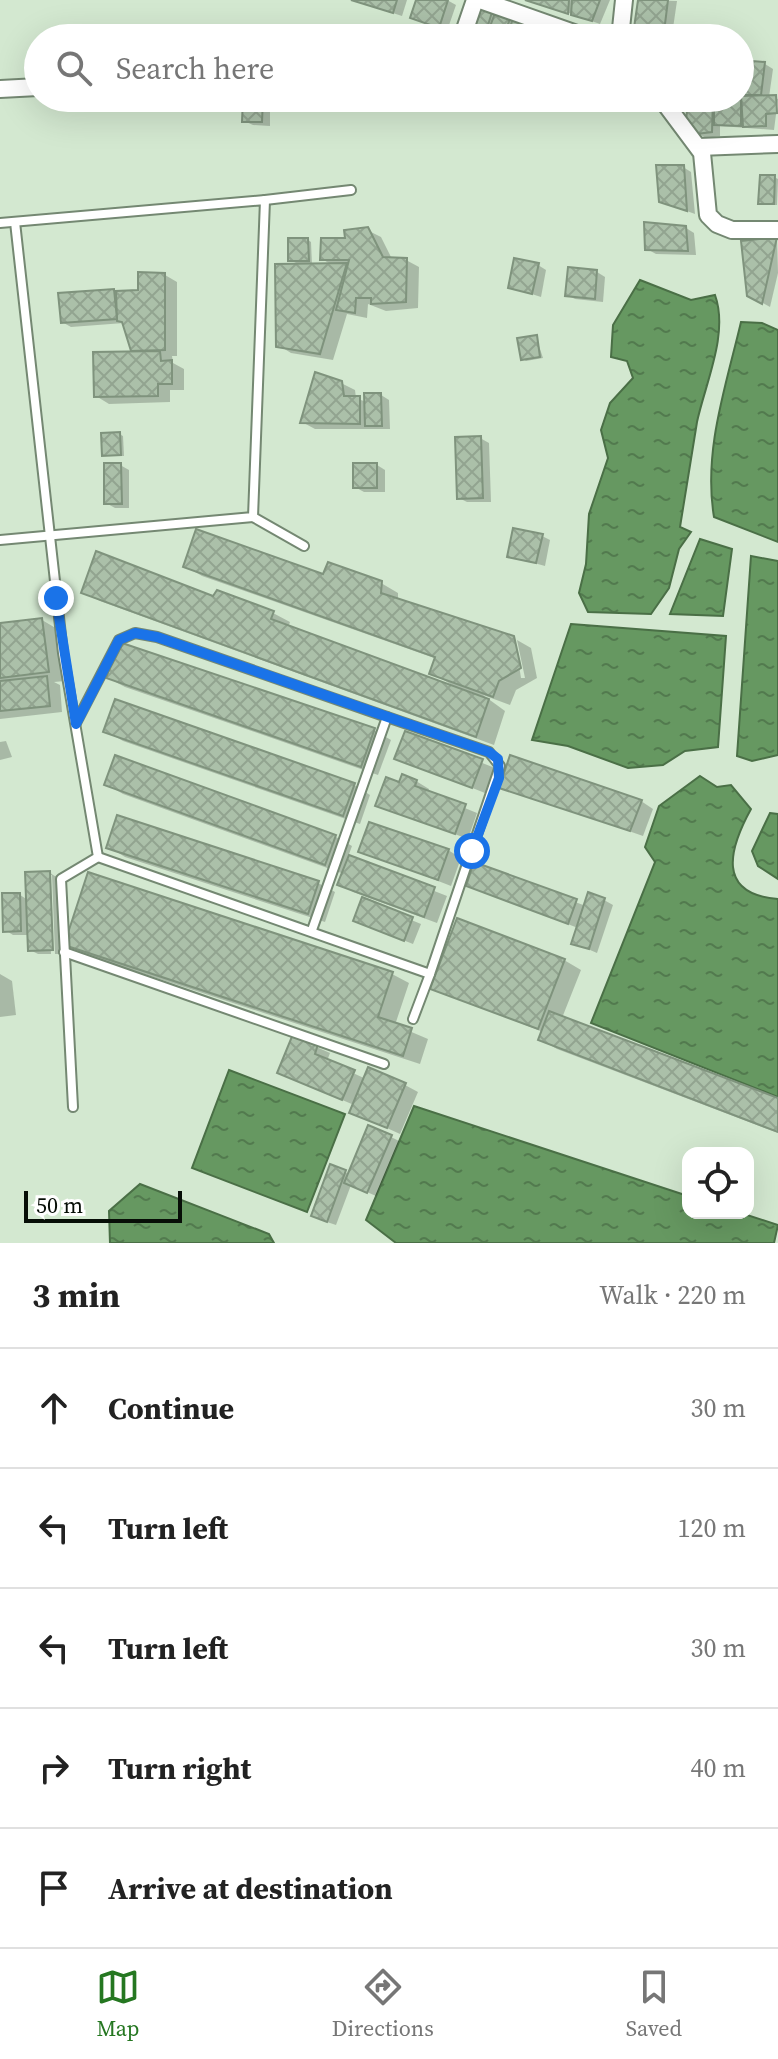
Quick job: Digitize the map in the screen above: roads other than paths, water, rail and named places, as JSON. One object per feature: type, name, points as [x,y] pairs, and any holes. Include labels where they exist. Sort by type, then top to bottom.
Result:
[{"type":"street","points":[[468,24],[477,0],[547,24]]},
{"type":"street","points":[[621,24],[624,0]]},
{"type":"street","points":[[0,89],[24,88]]},
{"type":"street","points":[[672,112],[699,147],[704,162],[708,215],[732,230],[778,230]]},
{"type":"street","points":[[699,147],[778,144]]},
{"type":"lane","points":[[0,223],[351,190]]},
{"type":"lane","points":[[253,517],[265,200]]},
{"type":"lane","points":[[15,222],[48,536],[98,857]]},
{"type":"lane","points":[[0,540],[253,517],[304,546]]},
{"type":"lane","points":[[76,724],[119,640],[135,633],[157,637],[489,752],[500,766],[413,1019]]},
{"type":"lane","points":[[312,930],[387,717]]},
{"type":"lane","points":[[73,1107],[61,879],[98,857],[430,974]]},
{"type":"lane","points":[[64,952],[384,1064]]},
{"type":"water","points":[[640,280],[691,300],[715,295],[719,310],[718,342],[697,422],[680,527],[691,532],[679,549],[669,588],[651,614],[588,612],[579,593],[586,564],[589,514],[608,458],[601,430],[610,403],[633,378],[627,361],[611,357],[613,325]]},
{"type":"water","points":[[741,322],[762,323],[778,330],[778,542],[714,517],[711,468],[714,443]]},
{"type":"water","points":[[700,539],[732,549],[723,616],[670,614]]},
{"type":"water","points":[[751,556],[778,561],[778,755],[752,761],[737,756]]},
{"type":"water","points":[[571,624],[726,636],[718,747],[685,751],[663,765],[628,768],[568,746],[532,740]]},
{"type":"water","points":[[700,776],[717,787],[731,785],[751,809],[737,839],[733,867],[736,879],[758,895],[778,899],[778,1097],[591,1023],[655,862],[645,847],[659,806]]},
{"type":"water","points":[[770,813],[778,814],[778,879],[758,866],[752,851]]},
{"type":"water","points":[[229,1070],[345,1114],[307,1212],[192,1168]]},
{"type":"water","points":[[414,1106],[682,1194],[682,1219],[754,1217],[778,1225],[774,1243],[396,1243],[366,1220]]},
{"type":"water","points":[[140,1184],[269,1234],[274,1243],[110,1243],[109,1211]]}]
